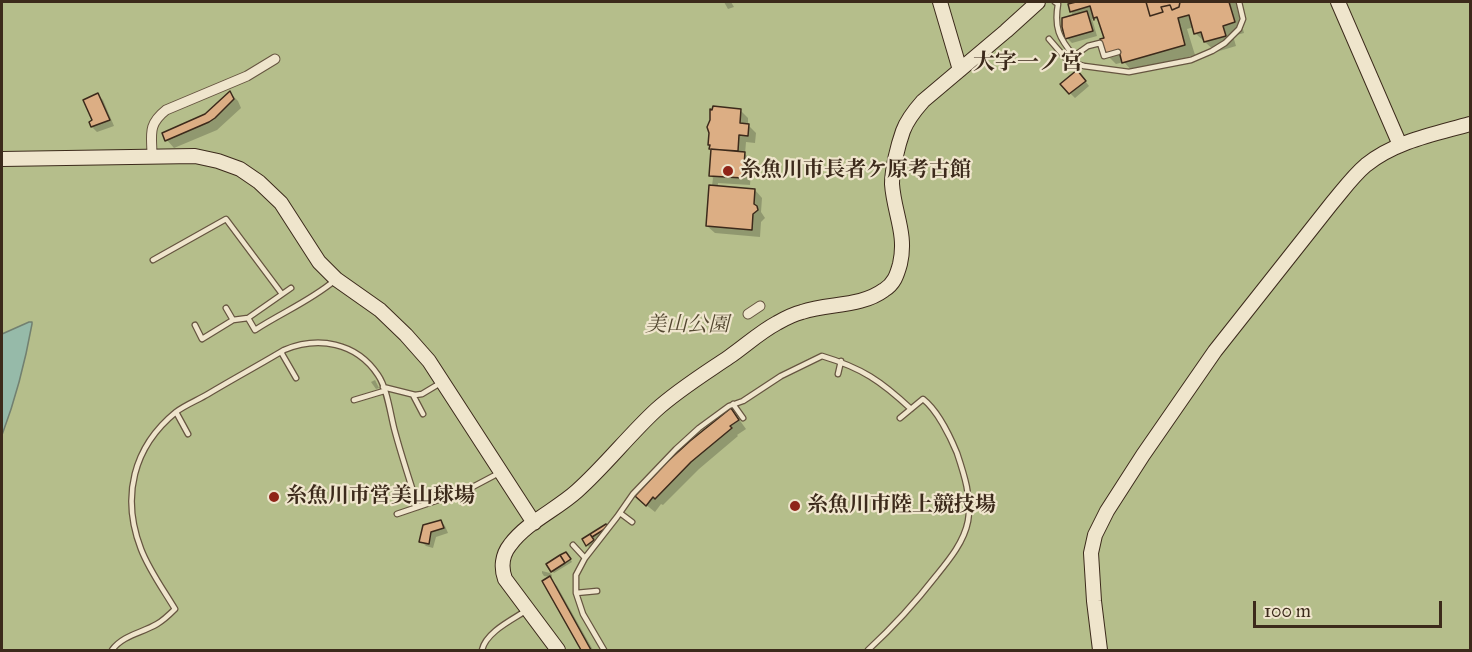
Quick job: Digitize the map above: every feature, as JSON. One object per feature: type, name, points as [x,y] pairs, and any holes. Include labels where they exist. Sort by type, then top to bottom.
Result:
[{"type":"street","points":[[940,2],[960,70]]},
{"type":"street","points":[[558,651],[509,586],[502,566],[509,546],[534,523],[575,493],[657,409],[777,323],[802,312],[873,297],[895,281],[903,254],[903,241],[892,182],[903,130],[913,112],[923,101],[1038,2]]},
{"type":"street","points":[[1338,2],[1400,145]]},
{"type":"street","points":[[152,156],[152,132],[155,119],[160,114],[248,76],[275,58]]},
{"type":"street","points":[[1100,651],[1091,553],[1095,535],[1107,511],[1143,455],[1215,351],[1332,203],[1367,165],[1400,145],[1470,124]]},
{"type":"street","points":[[2,159],[195,156],[240,169],[259,182],[281,202],[319,262],[336,279],[380,310],[406,334],[429,361],[534,523]]},
{"type":"street","points":[[748,314],[760,306]]},
{"type":"lane","points":[[1055,2],[1058,4],[1056,21],[1058,31],[1062,41],[1074,56],[1088,46],[1100,43],[1104,56],[1118,52]]},
{"type":"lane","points":[[1049,39],[1068,61],[1084,66],[1128,72],[1191,60],[1225,43],[1239,29],[1243,19],[1239,2]]},
{"type":"lane","points":[[153,260],[226,219],[282,294]]},
{"type":"lane","points":[[248,318],[255,330],[295,308],[336,279]]},
{"type":"lane","points":[[195,325],[202,339],[233,320],[248,318],[291,288]]},
{"type":"lane","points":[[226,308],[233,320]]},
{"type":"lane","points":[[112,651],[129,636],[157,624],[175,609],[147,561],[133,519],[135,475],[145,447],[159,428],[176,412],[281,351],[313,342],[323,342],[344,347],[367,363],[378,376],[384,389],[418,507]]},
{"type":"lane","points":[[281,351],[296,378]]},
{"type":"lane","points":[[604,651],[583,614],[576,593],[576,575],[585,558],[633,494],[699,428],[729,406],[743,401],[781,376],[822,356],[841,361],[867,374],[885,386],[911,409]]},
{"type":"lane","points":[[838,374],[841,361]]},
{"type":"lane","points":[[354,400],[384,389],[413,395],[422,394],[442,381]]},
{"type":"lane","points":[[413,395],[423,414]]},
{"type":"lane","points":[[868,651],[916,602],[950,559],[961,541],[968,521],[966,485],[954,445],[930,404],[923,399],[900,418]]},
{"type":"lane","points":[[733,404],[743,418]]},
{"type":"lane","points":[[176,412],[188,434]]},
{"type":"lane","points":[[397,514],[465,491],[501,471]]},
{"type":"lane","points":[[620,513],[632,522]]},
{"type":"lane","points":[[573,545],[585,558]]},
{"type":"lane","points":[[576,593],[597,591]]},
{"type":"lane","points":[[482,651],[483,643],[489,637],[527,610]]},
{"type":"green space","name":"美山公園","points":[[2,2],[1470,2],[1470,650],[2,650]]},
{"type":"shaded area","points":[[29,322],[32,324],[23,367],[2,435],[2,334]]},
{"type":"building","points":[[1146,2],[1150,16],[1163,12],[1161,7],[1170,5],[1172,10],[1179,7],[1180,2],[1229,2],[1235,22],[1223,26],[1226,36],[1204,42],[1201,32],[1194,34],[1189,15],[1178,18],[1185,45],[1122,63],[1119,51],[1105,55],[1100,39],[1104,38],[1097,17],[1094,20],[1090,6],[1070,12],[1068,4]]},
{"type":"building","points":[[1146,2],[1180,2],[1179,7],[1172,10],[1170,5],[1161,7],[1163,12],[1150,16]]},
{"type":"building","points":[[1087,11],[1093,31],[1065,39],[1062,18]]},
{"type":"building","points":[[1077,70],[1086,81],[1069,94],[1060,84]]},
{"type":"building","points":[[230,91],[234,99],[215,118],[165,141],[162,133],[205,114]]},
{"type":"building","points":[[98,93],[110,120],[91,127],[89,122],[92,120],[83,100]]},
{"type":"building","points":[[713,106],[741,109],[740,123],[749,124],[748,136],[739,135],[738,151],[709,149],[707,127],[710,120],[710,109],[712,110]]},
{"type":"building","points":[[711,149],[745,152],[743,178],[709,176]]},
{"type":"building","points":[[709,185],[755,189],[754,204],[758,210],[753,214],[752,230],[706,226]]},
{"type":"building","points":[[731,408],[739,420],[691,462],[655,499],[653,497],[646,506],[635,496],[667,462]]},
{"type":"building","points":[[441,520],[444,528],[431,532],[429,544],[419,542],[423,525]]},
{"type":"building","points":[[606,524],[608,527],[592,537],[590,534]]},
{"type":"building","points":[[590,534],[594,540],[586,546],[582,539]]},
{"type":"building","points":[[566,552],[571,559],[565,563],[560,555]]},
{"type":"building","points":[[560,555],[565,563],[551,572],[546,564]]},
{"type":"building","points":[[550,576],[591,650],[581,650],[542,581]]},
{"type":"place","name":"糸魚川市長者ケ原考古館","points":[[728,171]]},
{"type":"place","name":"糸魚川市営美山球場","points":[[274,497]]},
{"type":"place","name":"糸魚川市陸上競技場","points":[[795,506]]},
{"type":"district","name":"大字一ノ宮","points":[[1028,64]]}]
